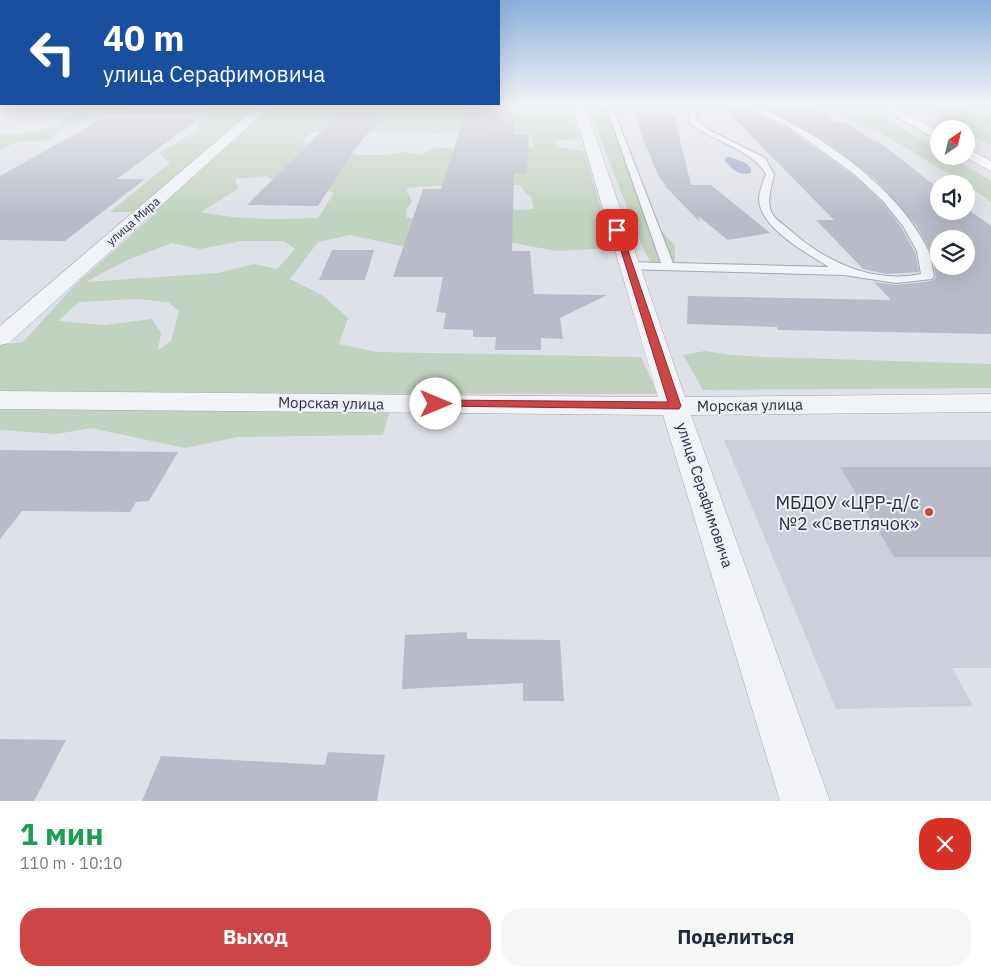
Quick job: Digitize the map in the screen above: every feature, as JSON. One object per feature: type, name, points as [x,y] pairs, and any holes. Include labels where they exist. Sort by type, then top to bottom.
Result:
[{"type":"main road","points":[[975,157],[991,166]]},
{"type":"street","name":"улица Мира","points":[[0,338],[225,140]]},
{"type":"street","name":"улица Серафимовича","points":[[590,140],[628,266],[805,801]]},
{"type":"street","name":"Морская улица","points":[[0,400],[675,406],[991,403]]},
{"type":"lane","points":[[622,140],[668,267]]},
{"type":"lane","points":[[723,140],[762,160],[770,174],[764,199],[768,216],[796,241],[844,271]]},
{"type":"lane","points":[[628,266],[844,271],[876,279],[909,281],[928,276],[928,263],[909,228],[879,192],[850,165],[817,140]]},
{"type":"shaded area","points":[[724,440],[991,440],[991,668],[952,668],[973,706],[836,709]]},
{"type":"green space","points":[[0,140],[46,140],[18,141],[0,150]]},
{"type":"green space","points":[[181,140],[302,140],[312,145],[349,150],[356,155],[386,155],[408,152],[421,155],[435,147],[478,152],[534,147],[533,140],[561,140],[553,141],[561,148],[584,151],[613,248],[556,251],[487,238],[401,246],[350,235],[318,242],[290,279],[322,295],[348,318],[339,344],[377,352],[641,357],[658,394],[0,393],[0,345],[23,342],[75,285],[157,212],[110,212],[170,163],[159,153]],"holes":[[[266,176],[283,186],[321,188],[334,193],[318,218],[259,219],[201,212],[238,189],[235,179]],[[459,184],[520,185],[525,193],[531,197],[534,209],[505,211],[469,219],[407,218],[406,210],[412,202],[406,188]],[[242,241],[284,241],[295,249],[277,269],[254,264],[218,273],[86,282],[125,261],[172,243],[200,249]],[[137,299],[168,302],[179,311],[171,341],[158,350],[161,333],[152,319],[105,325],[58,321],[79,302]]]},
{"type":"green space","points":[[601,140],[623,140],[659,228],[675,246],[675,267],[654,267],[643,249]]},
{"type":"green space","points":[[893,140],[923,140],[930,145],[930,162]]},
{"type":"green space","points":[[982,140],[991,140],[991,145]]},
{"type":"green space","points":[[934,165],[965,165],[991,181],[991,202],[975,190],[975,175],[951,175]]},
{"type":"green space","points":[[705,351],[767,357],[991,364],[991,388],[703,390],[683,355]]},
{"type":"green space","points":[[0,408],[390,410],[383,435],[238,437],[185,448],[91,428],[57,434],[0,430]]},
{"type":"water","points":[[730,157],[746,163],[751,168],[751,173],[743,174],[733,169],[725,161],[725,158]]},
{"type":"building","points":[[64,140],[169,140],[117,179],[145,179],[65,241],[0,240],[0,176]]},
{"type":"building","points":[[313,140],[362,140],[318,206],[247,205]]},
{"type":"building","points":[[456,140],[529,140],[527,174],[514,173],[512,251],[530,251],[534,294],[607,295],[560,318],[563,339],[541,338],[541,350],[495,350],[496,337],[473,337],[473,330],[443,329],[446,313],[436,312],[443,277],[393,277],[423,189],[441,189]]},
{"type":"building","points":[[644,140],[680,140],[691,185],[711,185],[770,233],[728,240],[698,216],[700,222],[664,185],[666,185],[659,177]]},
{"type":"building","points":[[756,140],[804,140],[853,175],[881,201],[901,227],[915,252],[919,272],[886,274],[863,269],[816,220],[834,220]]},
{"type":"building","points":[[823,140],[878,141],[930,182],[930,220],[975,220],[975,214],[991,226],[991,334],[778,330],[777,327],[687,324],[688,296],[891,300],[874,282],[896,285],[932,281],[936,275],[975,275],[975,230],[930,230],[930,250],[916,225],[876,180]]},
{"type":"building","points":[[332,250],[374,250],[365,280],[319,280]]},
{"type":"building","points":[[0,450],[178,452],[149,501],[136,502],[130,512],[22,511],[0,539]]},
{"type":"building","name":"МБДОУ «ЦРР-д/с №2 «Светлячок»","points":[[840,467],[991,467],[991,557],[894,557]]},
{"type":"building","points":[[467,632],[467,639],[560,640],[564,701],[523,701],[523,683],[402,689],[405,635]]},
{"type":"building","points":[[0,739],[66,740],[34,801],[0,801]]},
{"type":"building","points":[[328,752],[385,755],[377,801],[142,801],[161,756],[325,765]]},
{"type":"place","name":"МБДОУ «ЦРР-д/с №2 «Светлячок»","points":[[929,512]]},
{"type":"route","points":[[436,404],[675,406],[617,230]]}]
